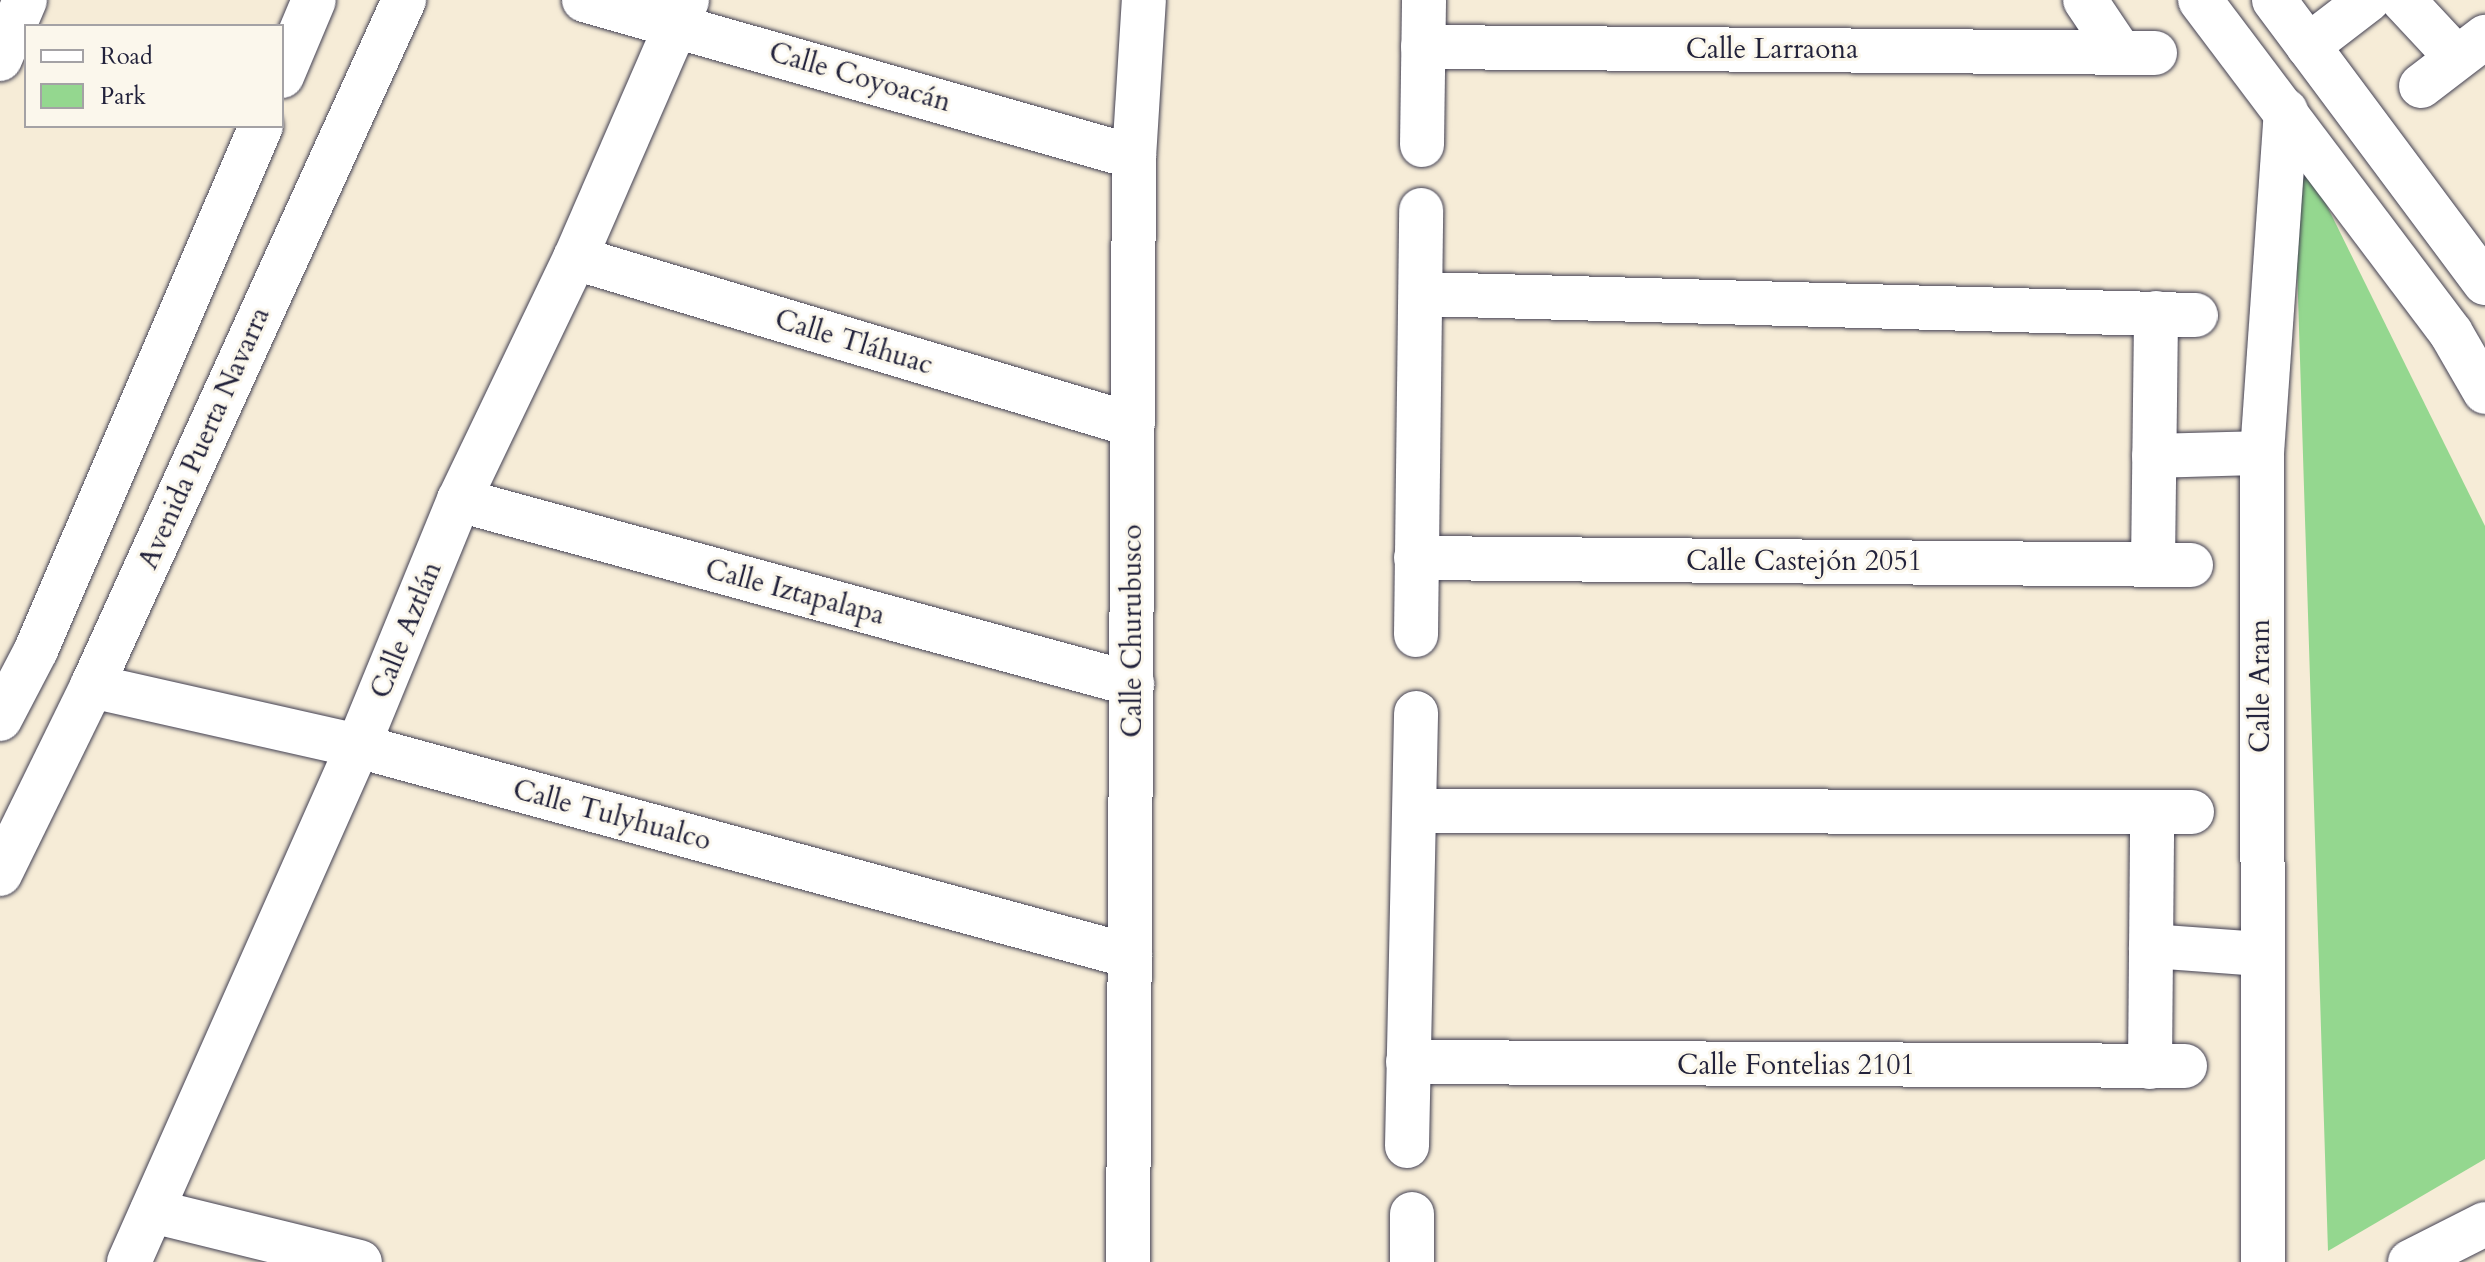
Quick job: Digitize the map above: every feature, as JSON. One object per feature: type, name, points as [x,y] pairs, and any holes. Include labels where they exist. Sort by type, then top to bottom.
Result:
[{"type":"street","points":[[0,59],[25,0]]},
{"type":"street","name":"Avenida Puerta Navarra","points":[[0,874],[92,686],[404,0]]},
{"type":"street","name":"Calle Coyoacán","points":[[584,0],[682,12],[1134,157]]},
{"type":"street","name":"Calle Churubusco","points":[[1128,1262],[1134,157],[1144,0]]},
{"type":"street","points":[[1422,145],[1424,0]]},
{"type":"street","name":"Calle Larraona","points":[[1423,47],[2138,52],[2085,0]]},
{"type":"street","points":[[2200,0],[2451,333],[2485,392]]},
{"type":"street","points":[[2274,0],[2485,283]]},
{"type":"street","points":[[2308,46],[2368,0]]},
{"type":"street","points":[[2403,0],[2471,48],[2421,86]]},
{"type":"street","points":[[284,70],[307,3]]},
{"type":"street","name":"Calle Aztlán","points":[[129,1262],[358,746],[459,500],[575,258],[682,12]]},
{"type":"street","name":"Calle Aram","points":[[2263,1262],[2259,954],[2262,453],[2286,111]]},
{"type":"street","points":[[0,719],[36,650],[260,128]]},
{"type":"street","points":[[1416,635],[1423,294],[1421,210]]},
{"type":"street","name":"Calle Tláhuac","points":[[575,258],[1133,425]]},
{"type":"street","points":[[1423,294],[2176,314],[2154,456],[2262,453]]},
{"type":"street","name":"Calle Castejón 2051","points":[[1416,558],[2172,564],[2154,456]]},
{"type":"street","name":"Calle Iztapalapa","points":[[459,500],[1132,684]]},
{"type":"street","name":"Calle Tulyhualco","points":[[92,686],[358,746],[1130,956]]},
{"type":"street","points":[[1407,1146],[1416,713]]},
{"type":"street","points":[[1416,811],[2172,813],[2151,946],[2259,954]]},
{"type":"street","name":"Calle Fontelias 2101","points":[[1408,1062],[2168,1067],[2151,946]]},
{"type":"street","points":[[152,1211],[360,1262]]},
{"type":"street","points":[[1412,1214],[1412,1262]]},
{"type":"street","points":[[2410,1262],[2485,1224]]},
{"type":"green space","points":[[2293,137],[2485,526],[2485,1159],[2328,1251]]}]
